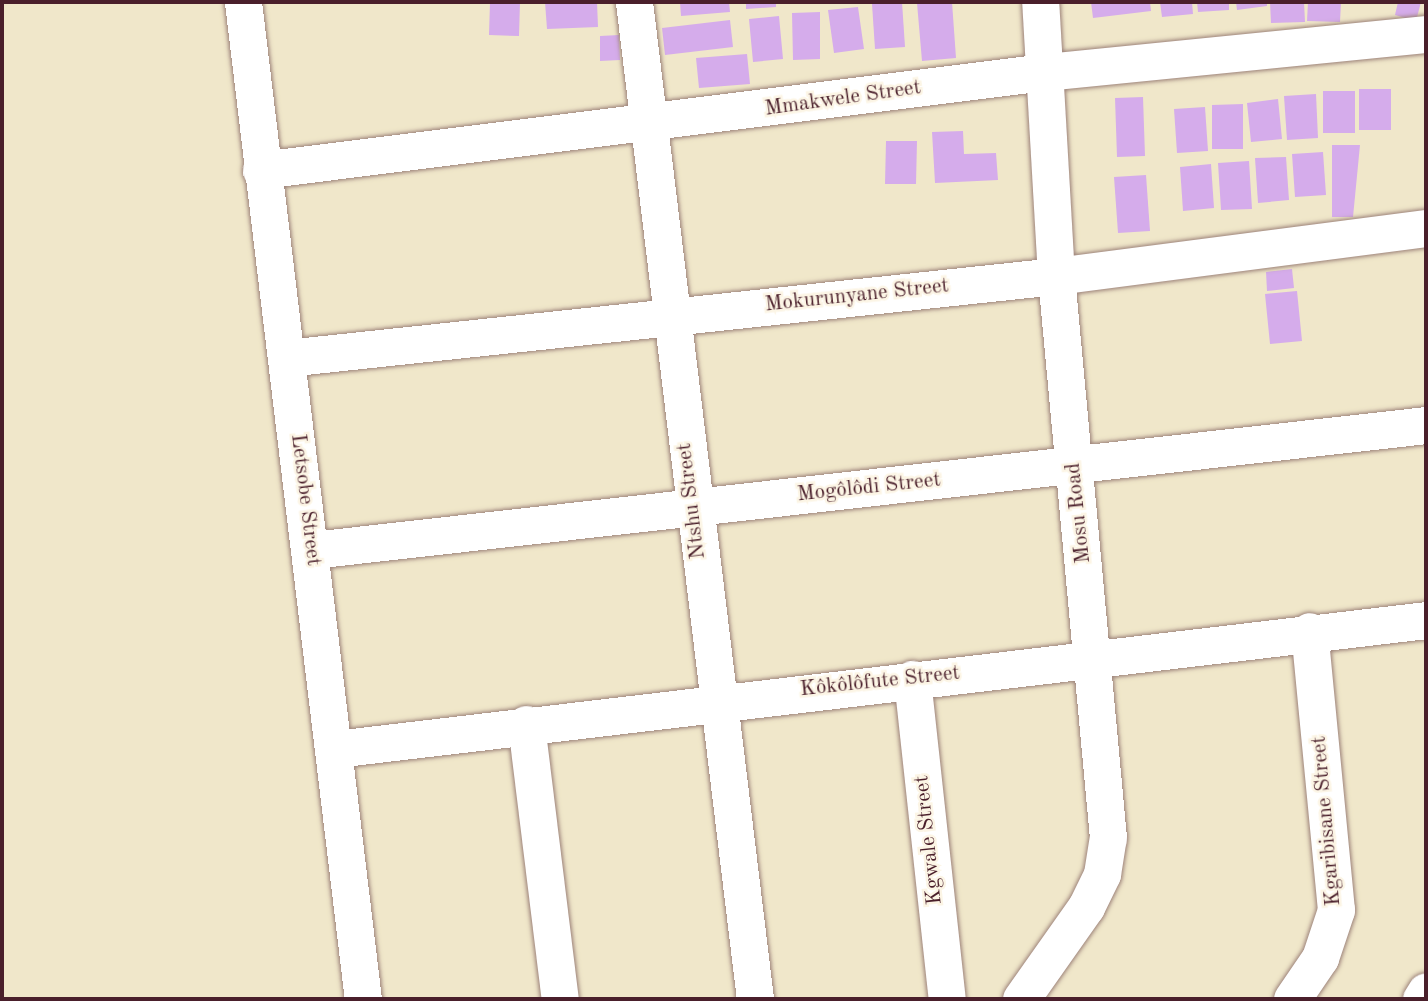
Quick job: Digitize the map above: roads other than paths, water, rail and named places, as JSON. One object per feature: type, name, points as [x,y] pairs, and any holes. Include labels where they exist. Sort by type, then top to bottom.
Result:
[{"type":"street","name":"Letsobe Street","points":[[243,2],[261,170],[312,550],[363,999]]},
{"type":"street","name":"Ntshu Street","points":[[634,2],[672,314],[692,508],[755,999]]},
{"type":"street","name":"Mosu Road","points":[[1021,999],[1102,874],[1107,802],[1056,276],[1040,2]]},
{"type":"street","name":"Mmakwele Street","points":[[261,170],[650,124],[1045,72],[1426,34]]},
{"type":"street","name":"Mokurunyane Street","points":[[286,358],[672,314],[1056,276],[1426,228]]},
{"type":"street","name":"Mogôlôdi Street","points":[[312,550],[1426,425]]},
{"type":"street","name":"Kôkôlôfute Street","points":[[335,749],[718,698],[912,680],[1309,631],[1426,620]]},
{"type":"street","name":"Kgaribisane Street","points":[[1292,999],[1320,958],[1336,910],[1309,631]]},
{"type":"street","name":"Kgwale Street","points":[[912,680],[947,999]]},
{"type":"street","points":[[526,724],[560,999]]},
{"type":"street","points":[[1421,999],[1426,991]]}]
